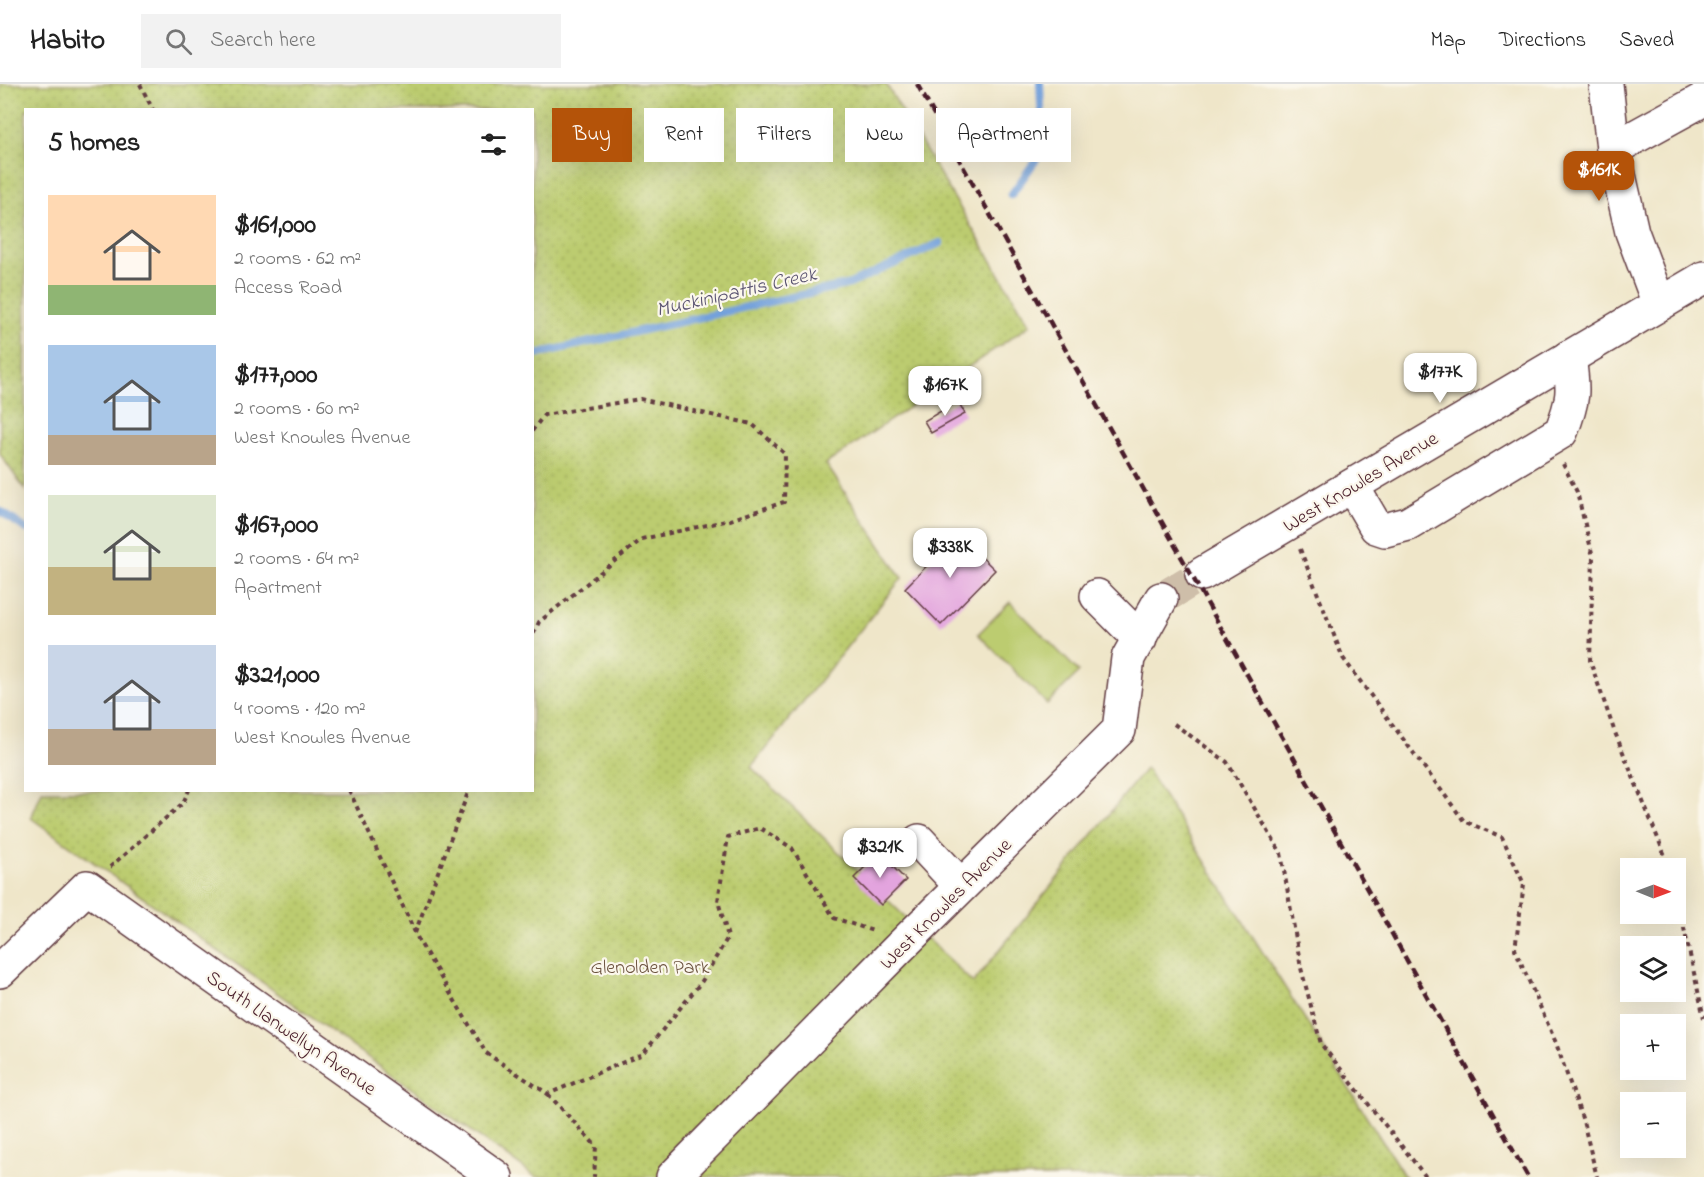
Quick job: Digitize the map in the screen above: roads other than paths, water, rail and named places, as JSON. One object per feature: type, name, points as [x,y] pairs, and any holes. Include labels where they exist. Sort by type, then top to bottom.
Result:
[{"type":"street","points":[[1606,84],[1613,149],[1632,232],[1659,304]]},
{"type":"street","points":[[1613,149],[1704,99]]},
{"type":"street","name":"West Knowles Avenue","points":[[1202,574],[1704,278]]},
{"type":"street","points":[[1352,486],[1376,527],[1385,530],[1408,524],[1561,432],[1574,388],[1569,357]]},
{"type":"street","points":[[1097,596],[1140,639]]},
{"type":"street","name":"West Knowles Avenue","points":[[674,1177],[905,942],[1119,730],[1128,658],[1161,599]]},
{"type":"street","points":[[919,841],[962,886]]},
{"type":"street","name":"South Llanwellyn Avenue","points":[[0,971],[87,887],[496,1177]]},
{"type":"waterway","name":"Muckinipattis Creek","points":[[1011,195],[1038,157],[1042,127],[1040,84]]},
{"type":"waterway","name":"Muckinipattis Creek","points":[[534,355],[850,284],[940,243]]},
{"type":"waterway","name":"Muckinipattis Creek","points":[[0,511],[24,528]]},
{"type":"tunnel","points":[[1161,599],[1202,574]]},
{"type":"railway","points":[[917,84],[1528,1177]]},
{"type":"park label","name":"Glenolden Park","points":[[650,966]]}]
